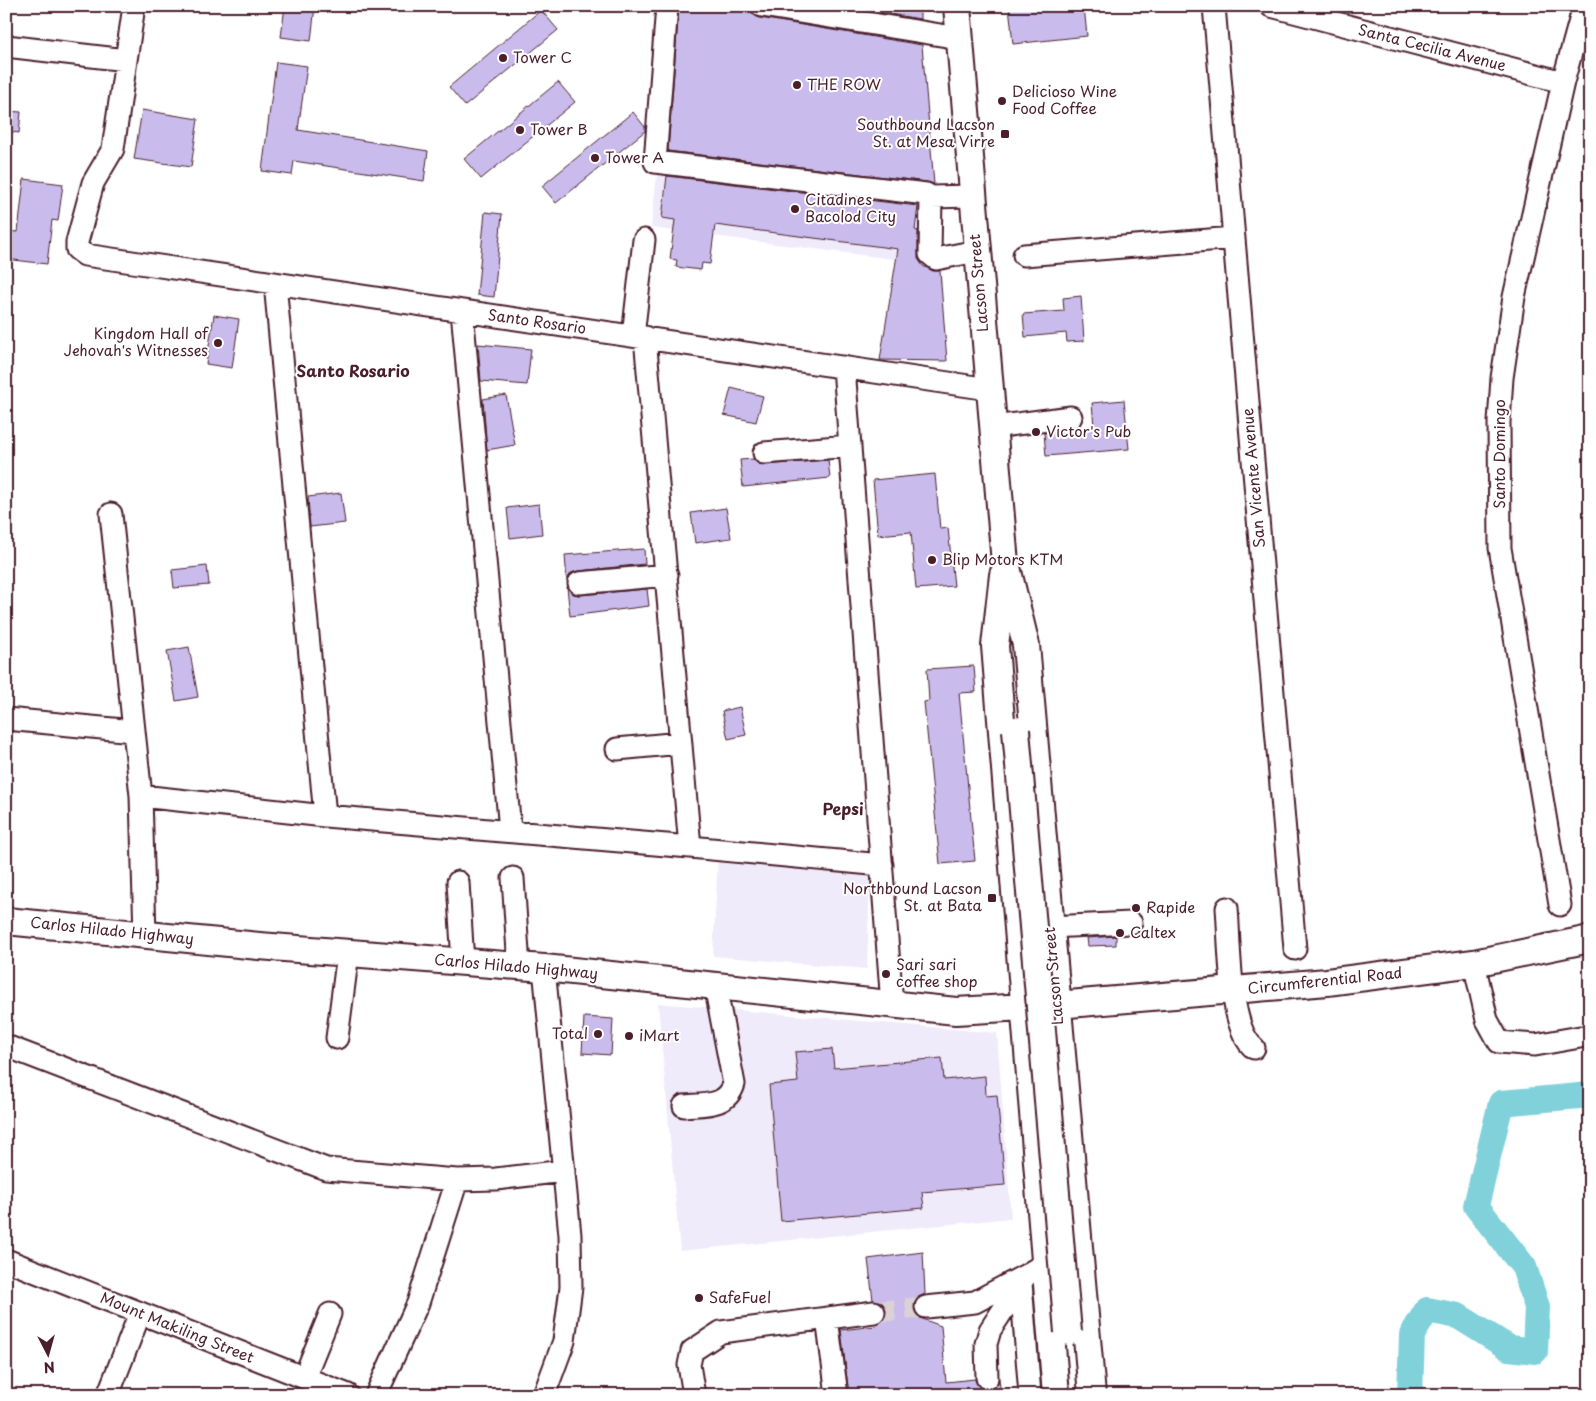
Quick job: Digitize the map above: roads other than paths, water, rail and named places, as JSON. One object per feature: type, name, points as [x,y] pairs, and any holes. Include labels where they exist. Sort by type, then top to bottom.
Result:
[{"type":"main road","name":"Lacson Street","points":[[957,6],[1005,559],[1016,730],[1073,1395]]},
{"type":"main road","name":"Lacson Street","points":[[1005,559],[1026,644],[1092,1395]]},
{"type":"main road","name":"Lacson Street","points":[[1005,559],[995,646],[1025,1008],[1031,1274],[1056,1395]]},
{"type":"main road","name":"Carlos Hilado Highway","points":[[6,921],[462,963],[544,968],[956,1011],[1025,1008]]},
{"type":"main road","name":"Circumferential Road","points":[[1025,1008],[1336,981],[1474,963],[1590,939]]},
{"type":"street","points":[[6,46],[126,60],[134,6]]},
{"type":"street","points":[[667,6],[655,162],[926,194],[931,197],[972,196]]},
{"type":"street","points":[[762,6],[959,38]]},
{"type":"street","name":"San Vicente Avenue","points":[[1214,6],[1295,949]]},
{"type":"street","name":"Santa Cecilia Avenue","points":[[1271,6],[1564,82]]},
{"type":"street","name":"Santo Domingo","points":[[1560,905],[1500,548],[1499,422],[1502,378],[1514,297],[1564,82],[1584,6]]},
{"type":"street","name":"Santo Rosario","points":[[126,60],[113,149],[93,183],[77,242],[77,249],[84,255],[844,366],[989,389]]},
{"type":"street","points":[[931,197],[930,254],[936,259],[977,251]]},
{"type":"street","points":[[1024,255],[1234,238]]},
{"type":"street","points":[[644,240],[639,336],[667,575],[690,847]]},
{"type":"street","points":[[275,283],[325,816]]},
{"type":"street","points":[[462,311],[510,830]]},
{"type":"street","points":[[844,366],[892,1005]]},
{"type":"street","points":[[993,427],[1072,417]]},
{"type":"street","points":[[764,453],[850,446]]},
{"type":"street","points":[[111,514],[141,796],[146,934]]},
{"type":"street","points":[[579,583],[667,575]]},
{"type":"street","points":[[6,719],[134,731]]},
{"type":"street","points":[[617,750],[681,743]]},
{"type":"street","points":[[141,796],[325,816],[510,830],[882,865]]},
{"type":"street","points":[[513,878],[519,967]]},
{"type":"street","points":[[458,882],[462,963]]},
{"type":"street","points":[[1227,908],[1238,1021],[1247,1042],[1254,1048]]},
{"type":"street","points":[[1050,927],[1131,922]]},
{"type":"street","points":[[337,1038],[348,953]]},
{"type":"street","points":[[1474,963],[1487,1020],[1499,1042],[1535,1045],[1580,1037]]},
{"type":"street","points":[[544,968],[570,1235],[571,1287],[564,1341],[544,1395]]},
{"type":"street","points":[[684,1106],[725,1100],[731,1094],[734,1084],[715,985]]},
{"type":"street","points":[[6,1046],[326,1168],[457,1180],[496,1179],[564,1171]]},
{"type":"street","points":[[376,1395],[418,1303],[457,1180]]},
{"type":"street","name":"Mount Makiling Street","points":[[6,1260],[140,1313],[312,1385],[348,1395]]},
{"type":"street","points":[[926,1307],[975,1302],[1031,1274]]},
{"type":"street","points":[[987,1378],[986,1344],[990,1330],[1031,1274]]},
{"type":"street","points":[[1030,1395],[1031,1274]]},
{"type":"street","points":[[694,1395],[689,1365],[692,1351],[721,1332],[874,1312]]},
{"type":"street","points":[[111,1394],[140,1313]]},
{"type":"street","points":[[312,1385],[330,1314]]},
{"type":"street","points":[[827,1318],[837,1395]]},
{"type":"waterway","points":[[1410,1395],[1412,1335],[1427,1310],[1458,1316],[1509,1348],[1535,1351],[1537,1307],[1524,1267],[1476,1206],[1501,1103],[1590,1095]]},
{"type":"tunnel","points":[[874,1312],[926,1307]]},
{"type":"tunnel","points":[[987,1378],[988,1395]]},
{"type":"place","name":"Tower C","points":[[503,58]]},
{"type":"place","name":"THE ROW","points":[[797,85]]},
{"type":"place","name":"Delicioso Wine Food Coffee","points":[[1002,101]]},
{"type":"place","name":"Tower B","points":[[520,130]]},
{"type":"place","name":"Southbound Lacson St. at Mesa Virre","points":[[1005,134]]},
{"type":"place","name":"Tower A","points":[[595,158]]},
{"type":"place","name":"Citadines Bacolod City","points":[[795,209]]},
{"type":"place","name":"Kingdom Hall of Jehovah's Witnesses","points":[[218,343]]},
{"type":"place","name":"Victor's Pub","points":[[1036,432]]},
{"type":"place","name":"Blip Motors KTM","points":[[932,560]]},
{"type":"place","name":"Northbound Lacson St. at Bata","points":[[992,898]]},
{"type":"place","name":"Rapide","points":[[1136,908]]},
{"type":"place","name":"Caltex","points":[[1120,933]]},
{"type":"place","name":"Sari sari coffee shop","points":[[886,974]]},
{"type":"place","name":"Total","points":[[598,1034]]},
{"type":"place","name":"iMart","points":[[629,1036]]},
{"type":"place","name":"SafeFuel","points":[[699,1298]]},
{"type":"district","name":"Santo Rosario","points":[[353,371]]},
{"type":"district","name":"Pepsi","points":[[843,809]]}]
